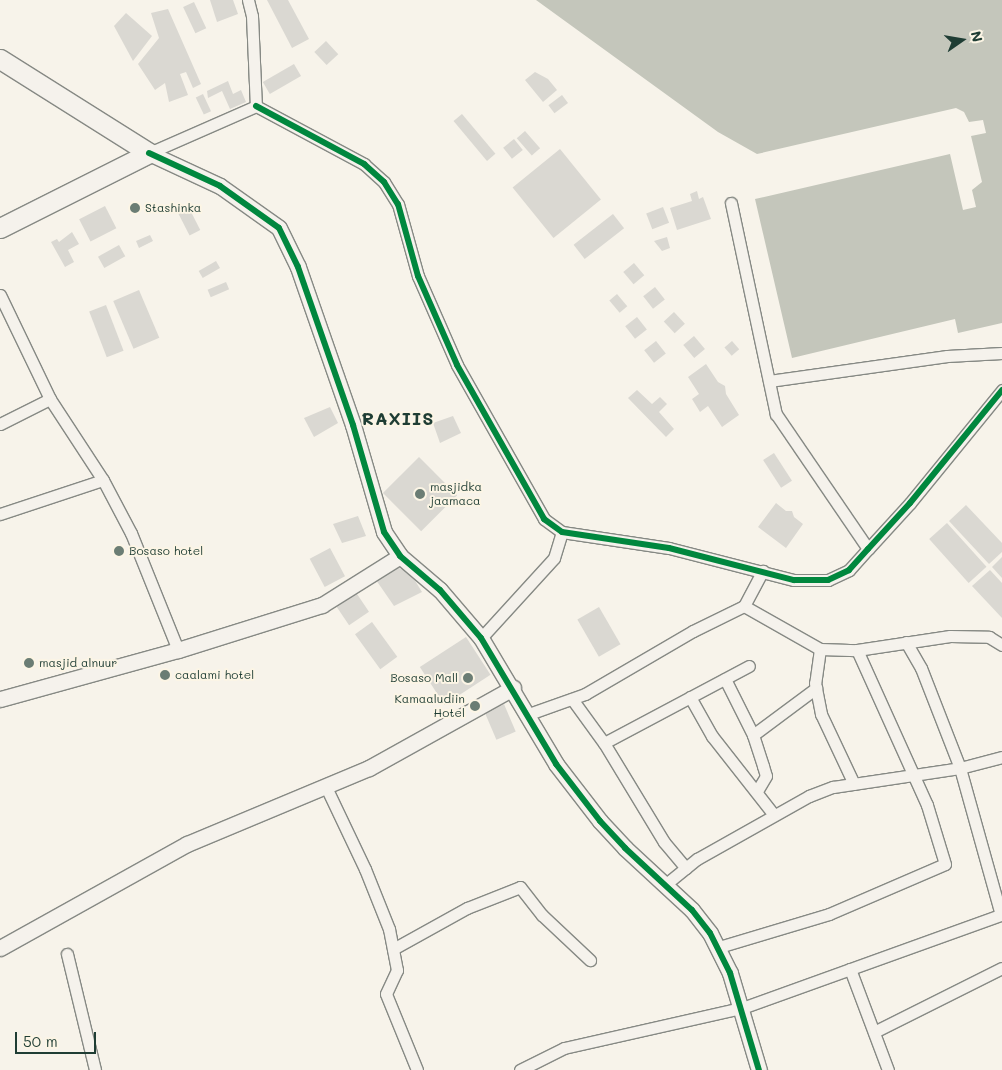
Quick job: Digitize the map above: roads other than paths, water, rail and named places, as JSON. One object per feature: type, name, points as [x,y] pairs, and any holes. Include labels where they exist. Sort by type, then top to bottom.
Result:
[{"type":"main road","points":[[0,59],[148,153]]},
{"type":"main road","points":[[0,228],[148,153]]},
{"type":"street","points":[[248,0],[252,16],[256,106]]},
{"type":"street","points":[[148,153],[256,106]]},
{"type":"street","points":[[256,106],[364,164],[384,182],[398,204],[418,276],[457,365],[544,519],[562,532],[669,548],[794,580],[828,580],[849,570],[910,503],[1002,390]]},
{"type":"street","points":[[148,153],[220,186],[279,228],[298,267],[353,426],[384,532],[400,556],[440,590],[481,638],[513,688],[526,716],[556,764],[600,820],[625,848],[666,884],[697,916],[719,947],[742,1008],[759,1070]]},
{"type":"street","points":[[731,202],[773,406],[781,425],[868,549]]},
{"type":"street","points":[[0,295],[50,399],[103,480],[131,533],[178,650]]},
{"type":"street","points":[[769,381],[947,356],[1002,353]]},
{"type":"street","points":[[0,424],[50,399]]},
{"type":"street","points":[[0,514],[103,480]]},
{"type":"street","points":[[481,638],[554,558],[562,532]]},
{"type":"street","points":[[0,699],[178,650],[322,605],[400,556]]},
{"type":"street","points":[[526,716],[572,699],[744,606],[763,571]]},
{"type":"street","points":[[744,606],[820,649],[857,650],[950,636],[989,637],[1002,645]]},
{"type":"street","points":[[520,1070],[564,1048],[742,1008],[1002,916],[960,768],[921,668],[906,642]]},
{"type":"street","points":[[820,649],[816,688],[820,714],[854,784]]},
{"type":"street","points":[[719,947],[829,914],[945,864],[927,805],[857,650]]},
{"type":"street","points":[[604,743],[749,666]]},
{"type":"street","points":[[725,679],[753,735],[766,776],[758,791]]},
{"type":"street","points":[[0,948],[187,844],[326,788],[370,768],[513,688]]},
{"type":"street","points":[[753,735],[816,688]]},
{"type":"street","points":[[690,697],[712,736],[758,791],[774,815]]},
{"type":"street","points":[[572,699],[604,743],[664,842],[686,868]]},
{"type":"street","points":[[666,884],[686,868],[774,815],[833,787],[960,768],[1002,758]]},
{"type":"street","points":[[326,788],[365,869],[389,929],[397,970],[386,994],[417,1070]]},
{"type":"street","points":[[393,949],[467,908],[520,888],[542,915],[590,960]]},
{"type":"street","points":[[67,954],[95,1070]]},
{"type":"street","points":[[874,1032],[1002,968]]},
{"type":"street","points":[[850,969],[888,1070]]},
{"type":"place","name":"Stashinka","points":[[135,208]]},
{"type":"place","name":"masjidka jaamaca","points":[[420,494]]},
{"type":"place","name":"Bosaso hotel","points":[[119,551]]},
{"type":"place","name":"masjid alnuur","points":[[29,663]]},
{"type":"place","name":"caalami hotel","points":[[165,675]]},
{"type":"place","name":"Bosaso Mall","points":[[468,678]]},
{"type":"place","name":"Kamaaludiin Hotel","points":[[475,706]]},
{"type":"district","name":"RAXIIS","points":[[398,418]]}]
